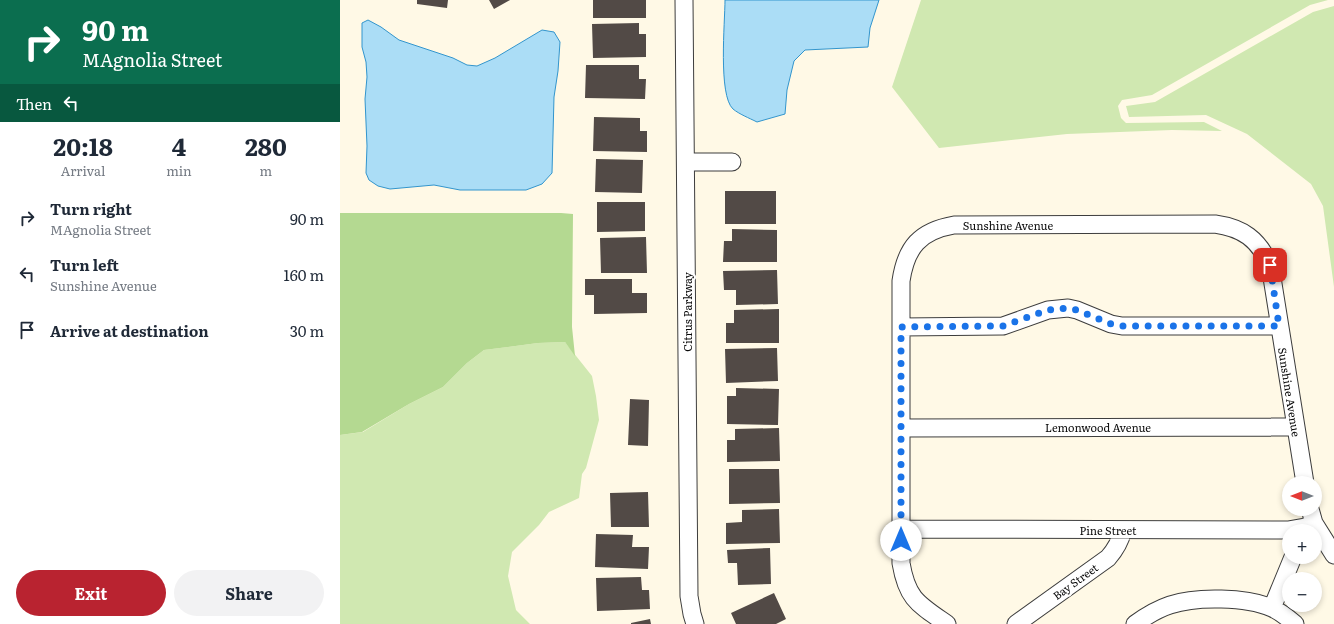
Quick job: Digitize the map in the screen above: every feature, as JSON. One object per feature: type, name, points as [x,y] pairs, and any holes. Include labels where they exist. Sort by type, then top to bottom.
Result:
[{"type":"street","name":"Citrus Parkway","points":[[684,0],[689,596],[695,624]]},
{"type":"street","points":[[686,162],[732,162]]},
{"type":"street","name":"Sunshine Avenue","points":[[947,624],[915,600],[908,590],[901,563],[901,281],[906,260],[917,242],[934,230],[954,225],[1215,224],[1232,227],[1246,234],[1259,246],[1270,265],[1304,476]]},
{"type":"street","points":[[901,327],[1003,326],[1048,310],[1068,308],[1077,310],[1111,324],[1122,326],[1279,326]]},
{"type":"street","name":"Lemonwood Avenue","points":[[901,428],[1296,426]]},
{"type":"street","points":[[1308,523],[1334,555]]},
{"type":"street","name":"Pine Street","points":[[901,529],[1288,530],[1308,523]]},
{"type":"street","name":"Bay Street","points":[[1016,624],[1108,558],[1121,539],[1123,530]]},
{"type":"street","points":[[1272,608],[1290,564]]},
{"type":"street","points":[[1135,624],[1155,611],[1171,605],[1187,601],[1222,599],[1241,600],[1272,608],[1295,624]]},
{"type":"green space","points":[[921,0],[1328,0],[1310,5],[1152,95],[1122,100],[1118,106],[1121,118],[1126,123],[1204,122],[1222,131],[1172,130],[1067,134],[939,148],[892,87]]},
{"type":"green space","points":[[1334,6],[1334,287],[1323,206],[1311,184],[1247,134],[1206,115],[1129,117],[1126,106],[1155,102],[1313,12]]},
{"type":"green space","points":[[340,213],[573,214],[572,327],[575,356],[565,342],[538,343],[484,350],[467,363],[443,387],[409,404],[362,432],[340,435]]},
{"type":"green space","points":[[565,342],[592,376],[599,420],[586,468],[582,474],[579,498],[549,512],[539,525],[512,552],[508,576],[516,610],[530,624],[340,624],[340,435],[363,432],[409,404],[443,387],[467,363],[484,350],[538,343]]},
{"type":"water","points":[[725,0],[879,0],[870,28],[868,47],[805,50],[794,61],[787,90],[785,114],[757,122],[735,111],[728,101],[725,89],[723,58]]},
{"type":"water","points":[[368,20],[399,40],[453,58],[467,65],[477,66],[495,58],[542,30],[554,32],[560,42],[554,97],[552,173],[542,184],[526,190],[460,190],[434,185],[390,189],[378,186],[369,180],[366,173],[367,146],[365,99],[367,77],[366,62],[362,47],[362,23]]},
{"type":"building","points":[[417,0],[448,0],[447,8],[417,4]]},
{"type":"building","points":[[489,0],[510,0],[494,9]]},
{"type":"building","points":[[593,0],[646,0],[646,18],[593,18]]},
{"type":"building","points":[[639,23],[639,34],[646,34],[646,57],[593,58],[592,24]]},
{"type":"building","points":[[586,65],[639,65],[639,79],[646,79],[645,99],[585,98]]},
{"type":"building","points":[[594,117],[640,118],[640,131],[647,131],[647,152],[593,151]]},
{"type":"building","points":[[596,159],[643,160],[642,193],[595,192]]},
{"type":"building","points":[[725,191],[776,191],[776,224],[725,224]]},
{"type":"building","points":[[597,202],[645,202],[645,231],[597,232]]},
{"type":"building","points":[[732,229],[777,230],[777,262],[723,262],[724,241],[732,241]]},
{"type":"building","points":[[646,237],[647,273],[601,273],[600,238]]},
{"type":"building","points":[[777,270],[778,304],[736,305],[736,290],[724,290],[723,271]]},
{"type":"building","points":[[585,279],[632,279],[632,293],[647,293],[647,313],[594,314],[594,295],[585,295]]},
{"type":"building","points":[[779,309],[779,343],[726,343],[726,323],[734,323],[734,310]]},
{"type":"building","points":[[777,348],[778,381],[726,383],[725,349]]},
{"type":"building","points":[[736,388],[779,389],[778,425],[727,424],[727,396],[736,396]]},
{"type":"building","points":[[630,399],[649,400],[648,446],[628,445]]},
{"type":"building","points":[[779,428],[780,461],[727,462],[727,440],[735,440],[735,429]]},
{"type":"building","points":[[729,469],[779,469],[780,503],[729,504]]},
{"type":"building","points":[[648,492],[649,527],[611,527],[610,493]]},
{"type":"building","points":[[779,509],[780,543],[726,544],[726,523],[742,522],[742,510]]},
{"type":"building","points":[[596,534],[633,535],[632,547],[649,547],[648,569],[595,567]]},
{"type":"building","points":[[770,548],[771,584],[738,585],[737,563],[728,563],[727,550]]},
{"type":"building","points":[[641,577],[642,590],[649,590],[650,609],[597,611],[596,578]]},
{"type":"building","points":[[774,593],[786,619],[776,624],[736,624],[731,613]]},
{"type":"building","points":[[650,619],[651,624],[631,624],[631,623]]},
{"type":"route","points":[[901,540],[901,327],[1003,326],[1048,310],[1059,308],[1077,310],[1111,324],[1122,326],[1279,326],[1270,265]]}]
